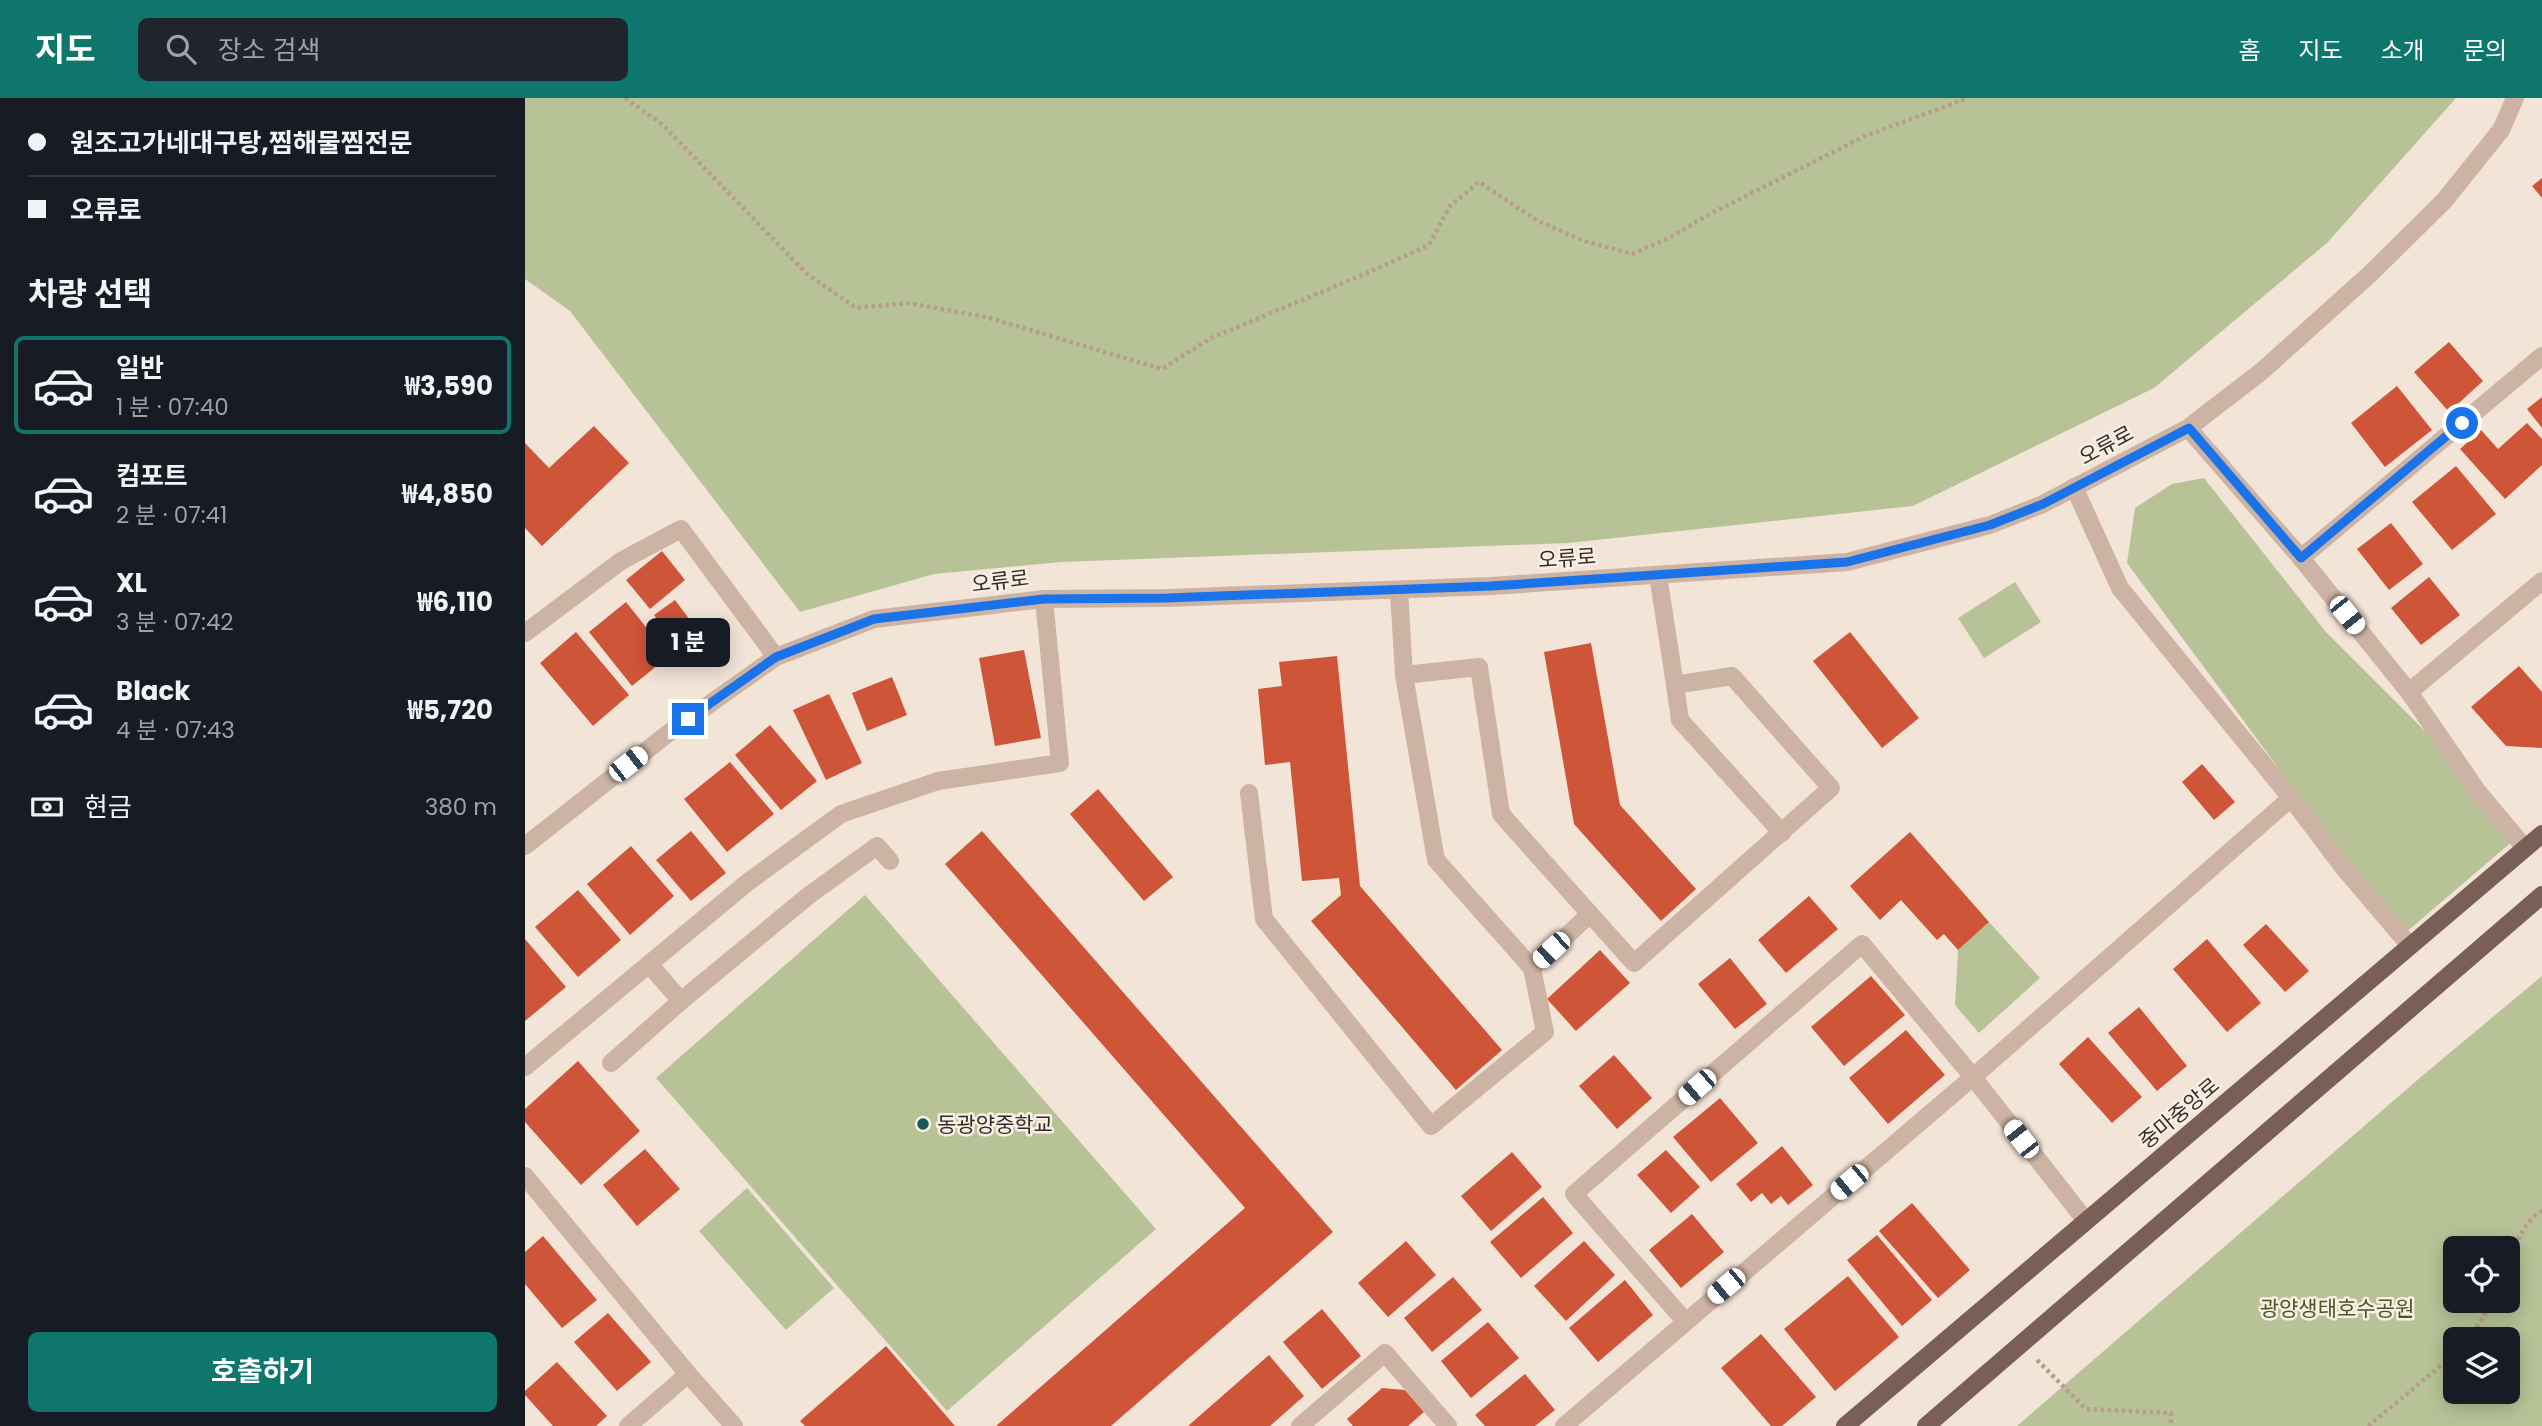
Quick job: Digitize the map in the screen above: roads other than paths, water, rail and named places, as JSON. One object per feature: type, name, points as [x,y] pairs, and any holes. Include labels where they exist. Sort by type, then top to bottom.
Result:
[{"type":"main road","name":"중마중앙로","points":[[1845,1426],[2542,834]]},
{"type":"main road","points":[[1926,1426],[2542,895]]},
{"type":"street","name":"오류로","points":[[525,846],[666,735],[776,657],[874,619],[1044,599],[1398,591],[1847,562],[1990,525],[2043,504],[2189,428],[2271,362],[2370,274],[2444,201],[2501,130],[2515,98]]},
{"type":"street","points":[[2301,558],[2542,355]]},
{"type":"street","points":[[2189,428],[2301,558],[2409,692],[2478,792],[2525,848]]},
{"type":"street","points":[[2074,487],[2120,588],[2291,798],[2343,867],[2410,946]]},
{"type":"street","points":[[525,633],[621,561],[681,528],[776,657]]},
{"type":"street","points":[[1658,575],[1680,720],[1782,832]]},
{"type":"street","points":[[2409,692],[2542,581]]},
{"type":"street","points":[[1249,793],[1264,919],[1431,1126],[1545,1032],[1532,968],[1436,860],[1404,675],[1398,591]]},
{"type":"street","points":[[525,1067],[748,882],[841,814],[938,781],[1060,763],[1044,599]]},
{"type":"street","points":[[1404,675],[1479,667],[1501,814],[1634,963],[1831,788],[1732,676],[1675,685]]},
{"type":"street","points":[[1564,1426],[1973,1077],[2291,798]]},
{"type":"street","points":[[611,1063],[808,895],[877,846],[890,861]]},
{"type":"street","points":[[1532,968],[1590,914]]},
{"type":"street","points":[[1685,1321],[1574,1194],[1862,944],[1973,1077],[2086,1221]]},
{"type":"street","points":[[649,964],[681,1001]]},
{"type":"street","points":[[525,1176],[734,1426]]},
{"type":"street","points":[[1300,1426],[1385,1353],[1448,1426]]},
{"type":"street","points":[[628,1426],[688,1374]]},
{"type":"place","name":"동광양중학교","points":[[923,1124]]},
{"type":"park label","name":"광양생태호수공원","points":[[2337,1308]]}]
